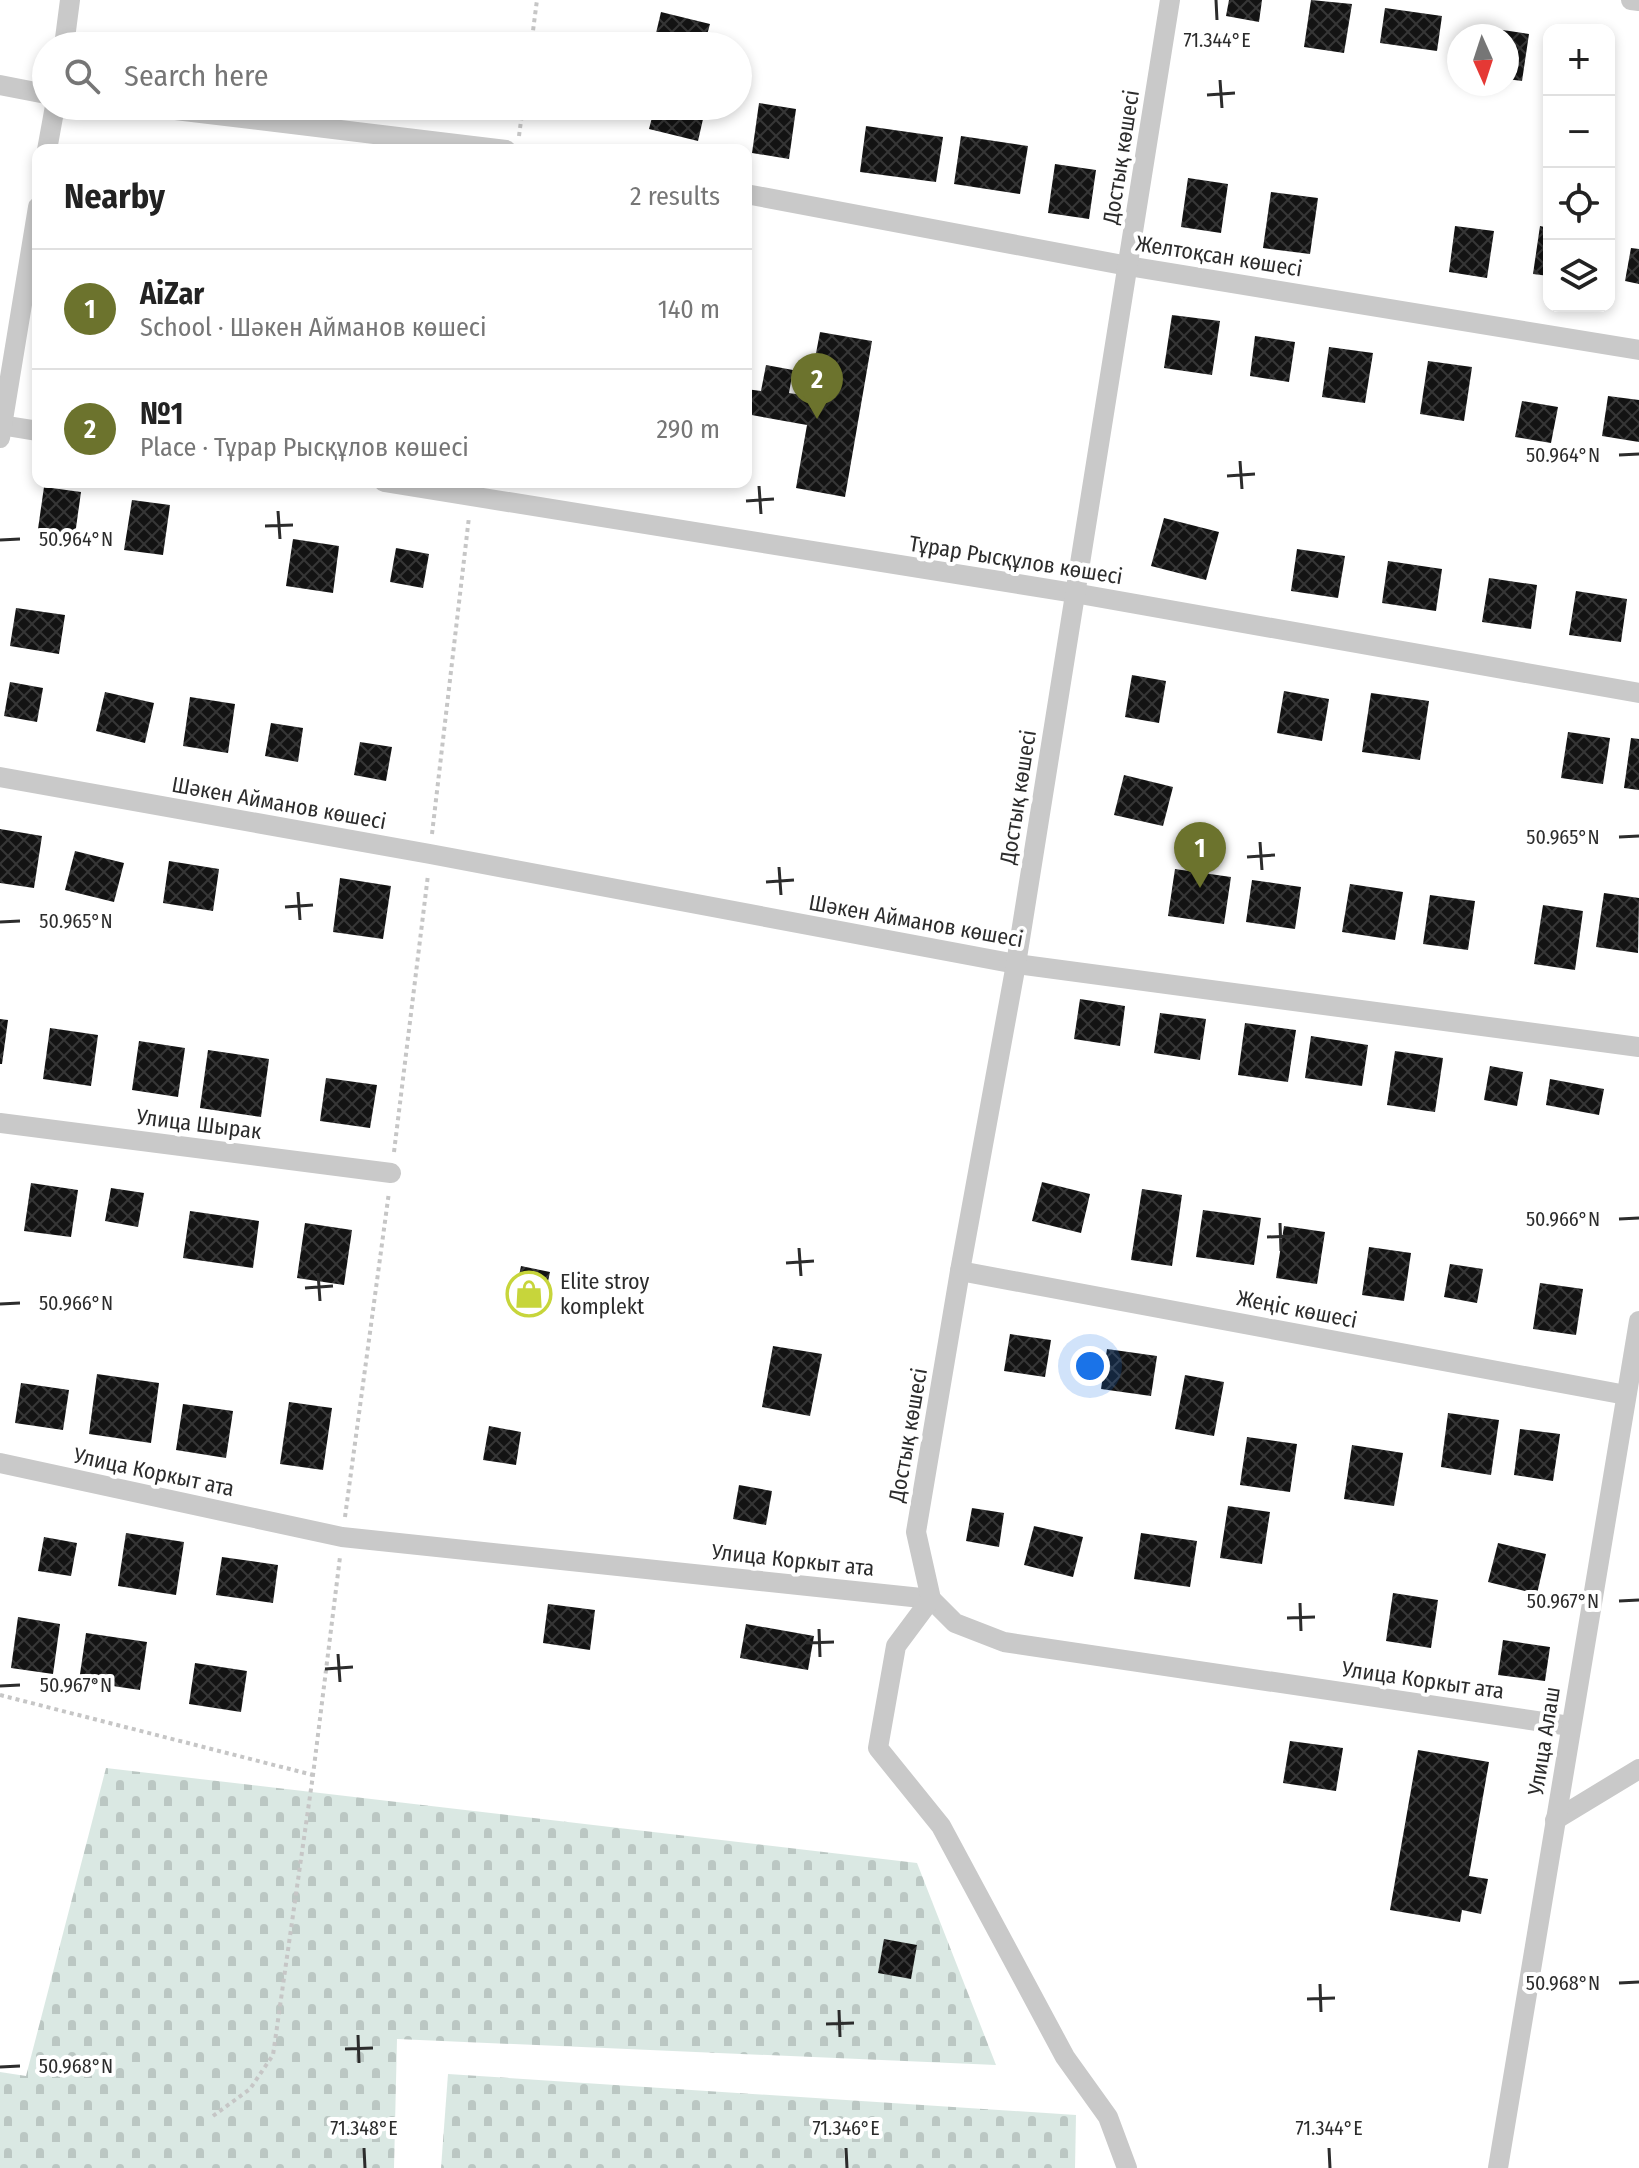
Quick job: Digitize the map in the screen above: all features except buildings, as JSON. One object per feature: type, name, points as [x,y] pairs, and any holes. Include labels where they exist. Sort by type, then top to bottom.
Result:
[{"type":"street","points":[[66,32],[70,0]]},
{"type":"street","name":"Достық көшесі","points":[[931,1599],[916,1532],[1016,964],[1170,0]]},
{"type":"street","points":[[1631,0],[1639,1]]},
{"type":"street","points":[[0,85],[32,91]]},
{"type":"street","points":[[48,144],[52,120]]},
{"type":"street","points":[[282,120],[513,143]]},
{"type":"street","name":"Желтоқсан көшесі","points":[[752,195],[1128,266],[1639,350]]},
{"type":"street","points":[[32,243],[1,429],[32,431]]},
{"type":"street","name":"Тұрар Рысқұлов көшесі","points":[[425,488],[1074,593],[1639,693]]},
{"type":"street","name":"Шәкен Айманов көшесі","points":[[0,777],[1016,964],[1639,1047]]},
{"type":"street","name":"Улица Шырак","points":[[0,1123],[391,1173]]},
{"type":"street","name":"Жеңіс көшесі","points":[[960,1271],[1626,1395]]},
{"type":"street","name":"Улица Алаш","points":[[1498,2168],[1639,1321]]},
{"type":"street","name":"Улица Коркыт ата","points":[[0,1463],[342,1537],[931,1599],[955,1623],[1004,1642],[1570,1726]]},
{"type":"street","points":[[931,1599],[896,1646],[878,1748],[941,1826],[1065,2057],[1108,2117],[1127,2168]]},
{"type":"street","points":[[1555,1820],[1639,1769]]},
{"type":"path","points":[[533,32],[537,0]]},
{"type":"path","points":[[513,143],[519,120]]},
{"type":"path","points":[[213,2116],[250,2089],[273,2055],[313,1775],[391,1173],[472,495]]},
{"type":"path","points":[[0,1695],[313,1775]]},
{"type":"green space","points":[[106,1768],[917,1863],[996,2065],[397,2039],[394,2168],[0,2168],[0,2072],[26,2076]]},
{"type":"green space","points":[[448,2074],[1076,2115],[1075,2168],[441,2168]]},
{"type":"place","name":"№1","points":[[817,419]]},
{"type":"place","name":"AiZar","points":[[1200,888]]},
{"type":"place","name":"Elite stroy komplekt","points":[[529,1294]]}]
